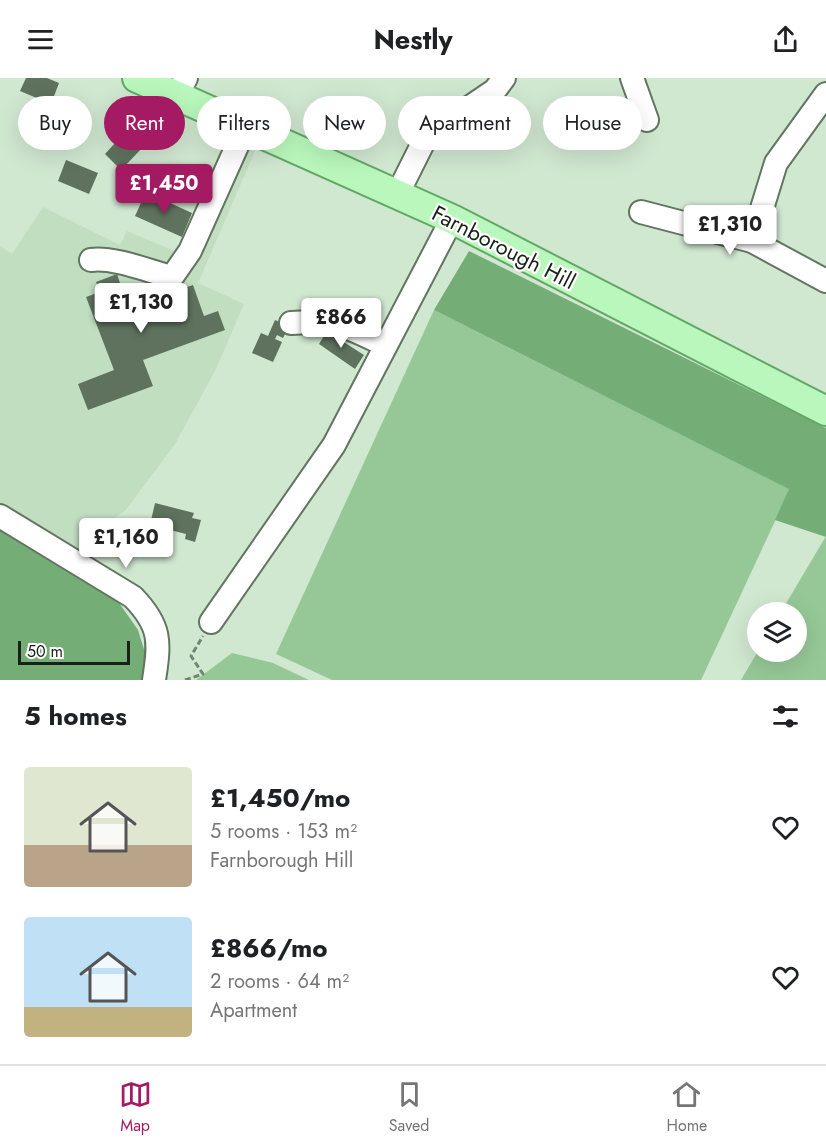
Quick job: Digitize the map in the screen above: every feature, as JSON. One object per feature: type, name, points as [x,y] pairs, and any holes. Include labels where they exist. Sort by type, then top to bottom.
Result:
[{"type":"main road","name":"Farnborough Hill","points":[[137,78],[181,87],[197,97]]},
{"type":"main road","name":"Farnborough Hill","points":[[291,147],[452,219],[826,411]]},
{"type":"street","points":[[397,195],[426,137],[495,90],[504,78]]},
{"type":"street","points":[[632,78],[647,120]]},
{"type":"street","points":[[752,241],[777,163],[826,94]]},
{"type":"street","points":[[90,260],[108,258],[129,267],[172,277],[190,251],[235,150]]},
{"type":"street","points":[[641,213],[752,241],[826,280]]},
{"type":"street","points":[[211,622],[333,445],[452,219]]},
{"type":"street","points":[[291,323],[324,320],[340,323],[385,345]]},
{"type":"street","points":[[0,516],[133,597],[150,615],[159,647],[154,680]]},
{"type":"path","points":[[208,680],[192,656],[211,622]]},
{"type":"path","points":[[185,680],[203,674]]},
{"type":"shaded area","points":[[224,150],[255,151],[198,283],[244,304],[215,371],[175,444],[125,511],[108,522],[85,563],[0,509],[0,246],[12,254],[43,207],[120,245],[127,231],[177,252]]},
{"type":"green space","points":[[469,251],[826,428],[826,537],[775,520],[789,489],[434,310]]},
{"type":"green space","points":[[434,310],[790,489],[701,680],[332,680],[276,654]]},
{"type":"green space","points":[[0,524],[117,600],[138,630],[146,656],[145,680],[0,680]]},
{"type":"green space","points":[[826,536],[826,680],[741,680],[752,662],[807,662],[807,602],[787,602]]},
{"type":"green space","points":[[232,653],[273,663],[309,680],[196,680]]},
{"type":"building","points":[[26,78],[47,78],[59,83],[54,96],[32,96],[20,91]]},
{"type":"building","points":[[109,150],[140,150],[121,170],[105,154]]},
{"type":"building","points":[[66,160],[98,173],[89,194],[58,181]]},
{"type":"building","points":[[146,192],[192,213],[182,237],[135,216]]},
{"type":"building","points":[[117,274],[123,292],[156,280],[162,296],[193,285],[204,316],[218,311],[225,330],[143,360],[153,386],[88,410],[78,384],[114,370],[86,297],[100,292],[96,282]]},
{"type":"building","points":[[275,320],[289,326],[283,338],[277,335],[275,339],[282,342],[273,362],[252,353],[261,333],[268,336]]},
{"type":"building","points":[[329,328],[341,336],[339,339],[364,355],[355,369],[319,344]]},
{"type":"building","points":[[155,503],[194,513],[192,518],[201,520],[195,542],[185,539],[186,534],[150,525]]}]
